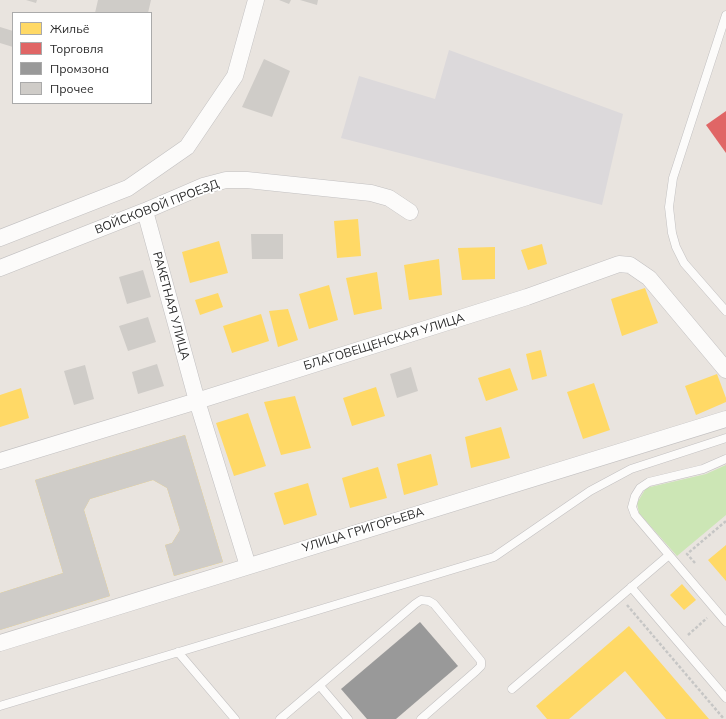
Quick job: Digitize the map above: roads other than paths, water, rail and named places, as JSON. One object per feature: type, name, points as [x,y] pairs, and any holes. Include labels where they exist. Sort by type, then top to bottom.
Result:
[{"type":"street","points":[[0,238],[128,188],[187,147],[235,76],[256,0]]},
{"type":"street","name":"ВОЙСКОВОЙ ПРОЕЗД","points":[[0,268],[204,186],[226,180],[247,180],[371,193],[389,198],[410,212]]},
{"type":"street","name":"РАКЕТНАЯ УЛИЦА","points":[[145,211],[197,401],[248,566]]},
{"type":"street","name":"БЛАГОВЕЩЕНСКАЯ УЛИЦА","points":[[0,461],[197,401],[527,297],[619,264],[630,265],[649,278],[726,370]]},
{"type":"street","name":"УЛИЦА ГРИГОРЬЕВА","points":[[0,643],[726,419]]},
{"type":"lane","points":[[726,15],[673,178],[669,207],[672,233],[676,247],[684,263],[726,311]]},
{"type":"lane","points":[[0,706],[494,557],[590,491],[631,469],[726,438]]},
{"type":"lane","points":[[726,459],[703,469],[648,482],[640,488],[635,496],[632,507],[635,515],[726,622]]},
{"type":"lane","points":[[512,689],[669,555]]},
{"type":"lane","points":[[631,587],[726,698]]},
{"type":"lane","points":[[280,719],[421,600],[429,601],[434,604],[481,661],[481,666],[476,671],[421,719]]},
{"type":"lane","points":[[178,652],[235,719]]},
{"type":"lane","points":[[320,686],[348,719]]}]
